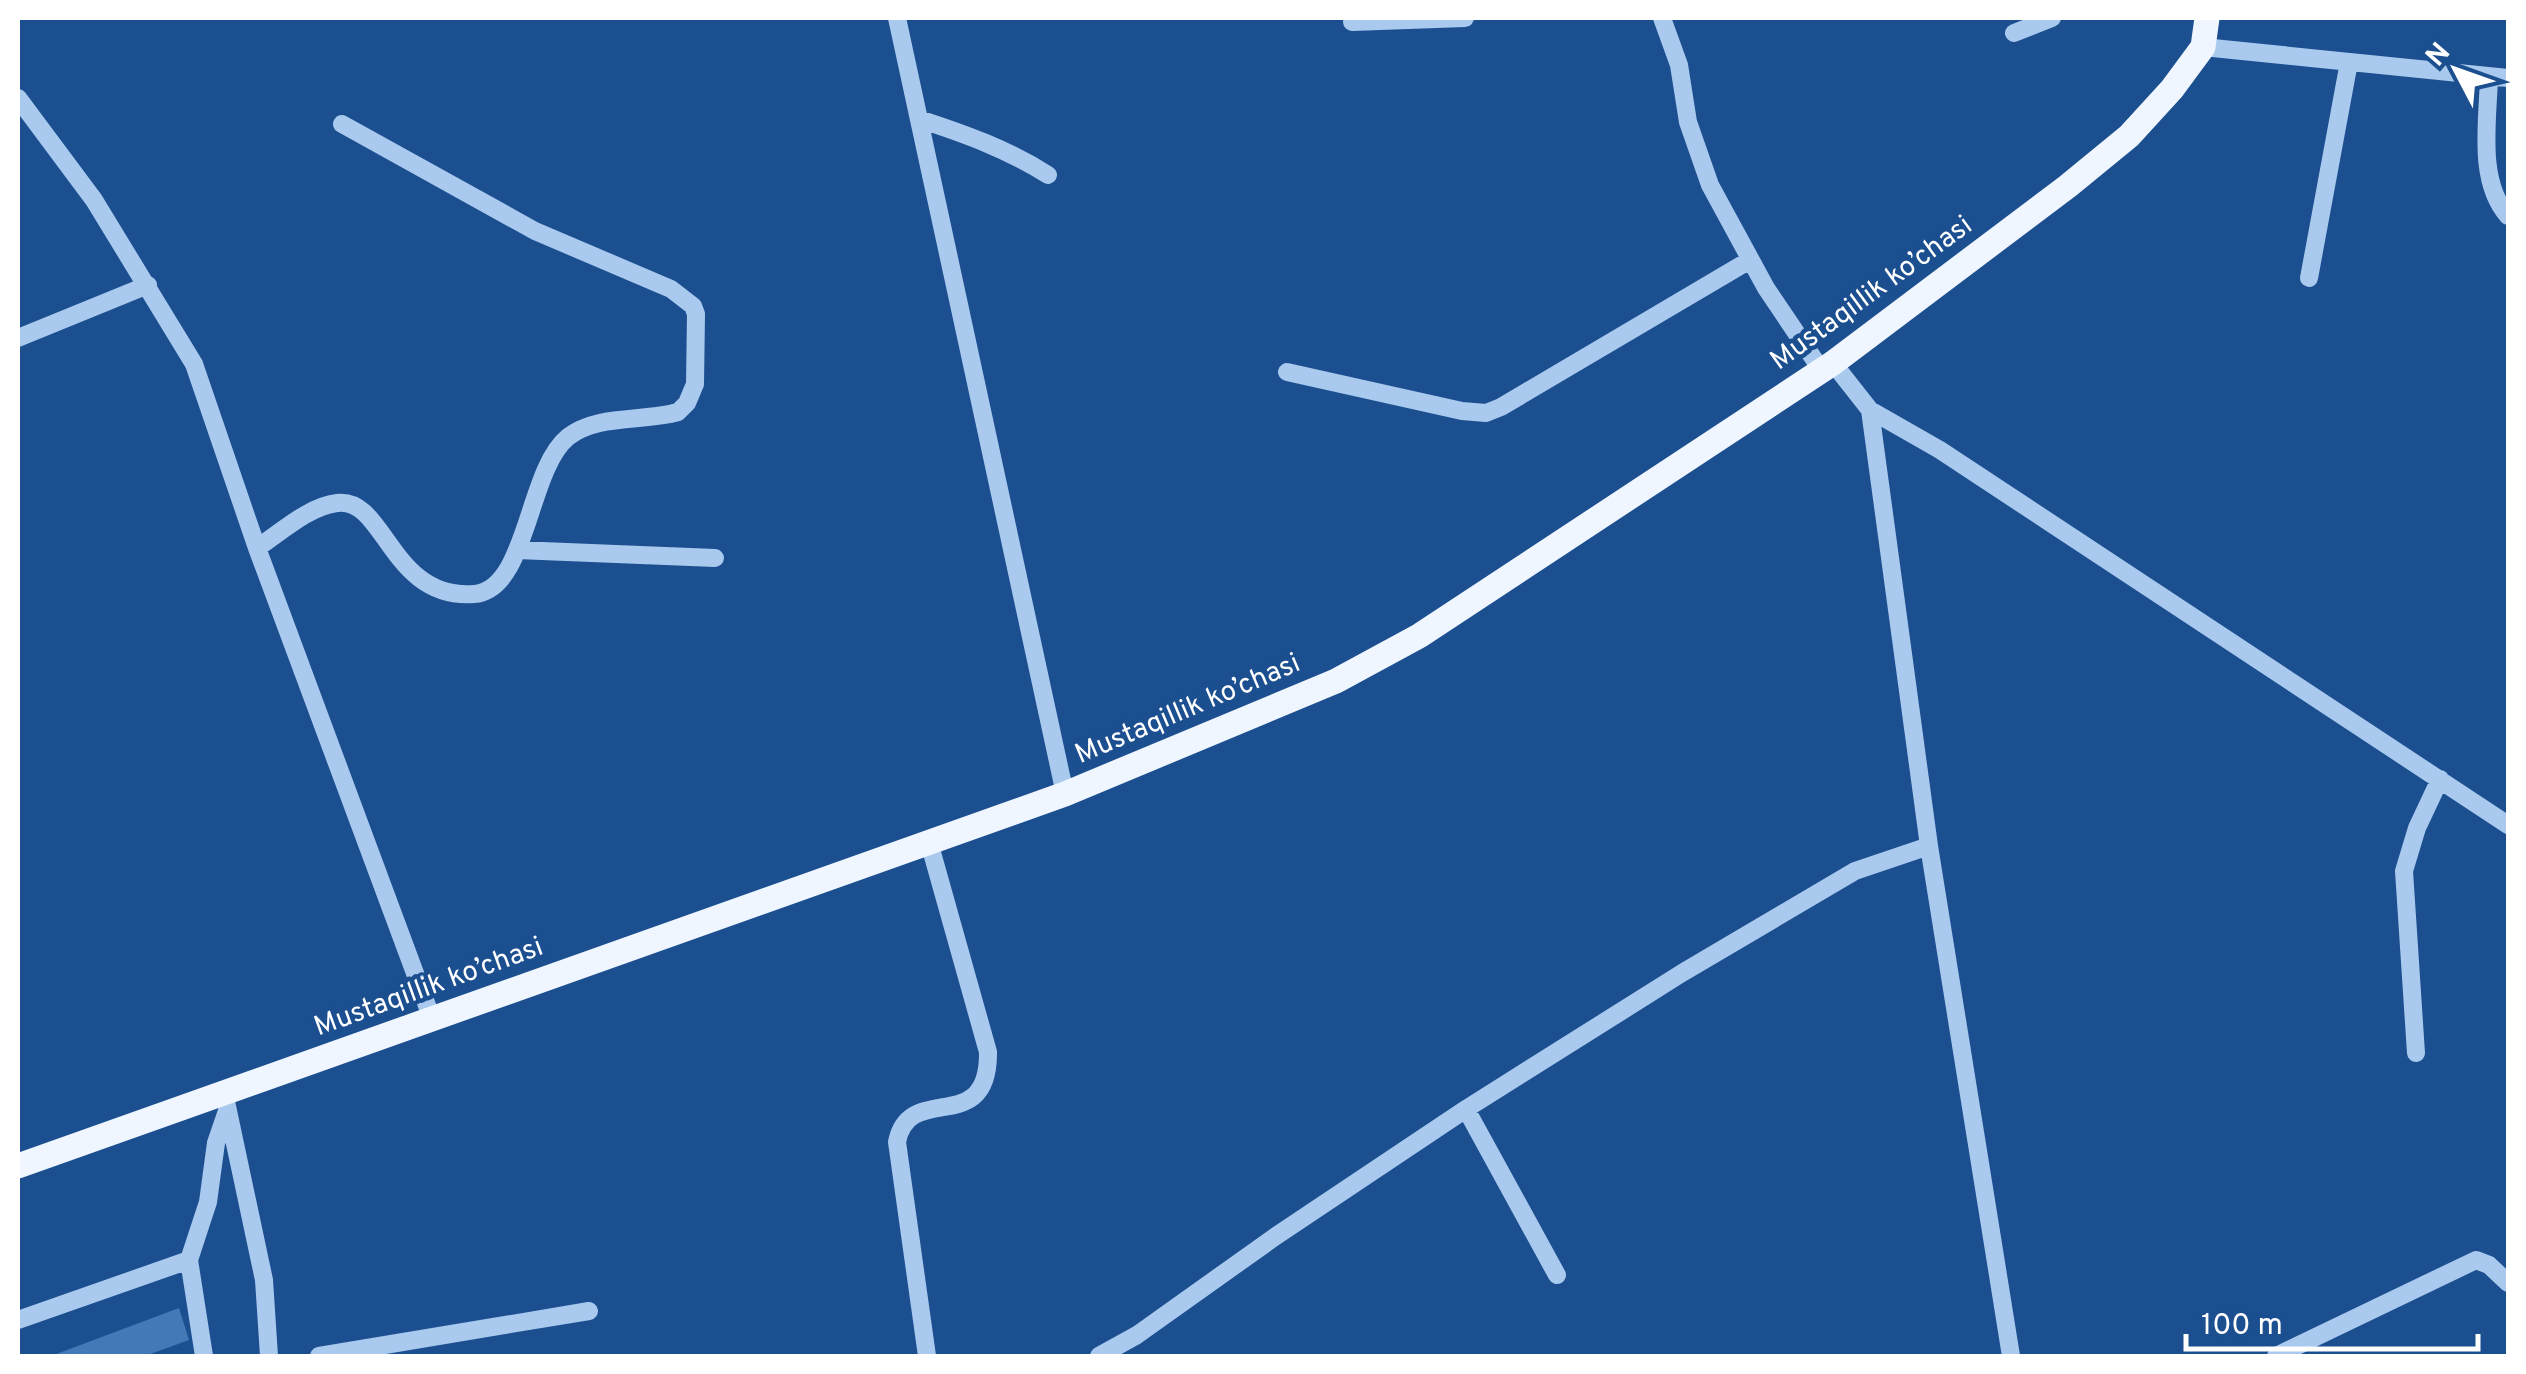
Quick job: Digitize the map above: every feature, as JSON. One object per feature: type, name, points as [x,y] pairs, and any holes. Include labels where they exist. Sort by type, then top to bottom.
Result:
[{"type":"main road","name":"Mustaqillik ko’chasi","points":[[18,1166],[226,1101],[432,1018],[1065,794],[1336,680],[1419,636],[1827,367],[2068,186],[2129,136],[2172,89],[2202,46],[2207,18]]},
{"type":"street","points":[[897,18],[1065,794]]},
{"type":"street","points":[[1352,22],[1465,18]]},
{"type":"street","points":[[1662,18],[1679,65],[1688,122],[1710,185],[1750,260],[1827,367],[1870,410],[1940,450],[2508,825]]},
{"type":"street","points":[[2014,33],[2052,18]]},
{"type":"street","points":[[2202,46],[2499,77],[2487,144],[2490,187],[2508,216]]},
{"type":"street","points":[[2309,278],[2349,62]]},
{"type":"street","points":[[18,98],[94,200],[194,364],[257,548],[432,1018]]},
{"type":"street","points":[[919,120],[976,137],[1048,175]]},
{"type":"street","points":[[257,548],[317,510],[346,502],[361,509],[408,570],[422,582],[438,590],[474,594],[488,590],[504,576],[517,550],[537,484],[549,457],[564,440],[579,428],[678,412],[694,384],[696,314],[693,306],[671,289],[535,231],[342,124]]},
{"type":"street","points":[[1287,372],[1462,411],[1486,412],[1542,386],[1750,260]]},
{"type":"street","points":[[18,338],[148,286]]},
{"type":"street","points":[[1870,410],[1929,846],[2011,1356]]},
{"type":"street","points":[[517,550],[715,558]]},
{"type":"street","points":[[2416,1053],[2404,871],[2417,828],[2440,779]]},
{"type":"street","points":[[928,1356],[896,1142],[899,1129],[912,1115],[970,1100],[983,1087],[988,1073],[988,1052],[929,842]]},
{"type":"street","points":[[1099,1356],[1136,1336],[1466,1110],[1682,972],[1856,871],[1929,846]]},
{"type":"street","points":[[204,1356],[190,1260],[208,1202],[226,1101]]},
{"type":"street","points":[[226,1101],[264,1280],[268,1356]]},
{"type":"street","points":[[1466,1110],[1557,1275]]},
{"type":"street","points":[[18,1320],[190,1260]]},
{"type":"street","points":[[2276,1356],[2476,1260],[2489,1265],[2508,1282]]},
{"type":"street","points":[[318,1356],[589,1311]]},
{"type":"building","points":[[179,1308],[189,1340],[145,1356],[51,1356]]}]
